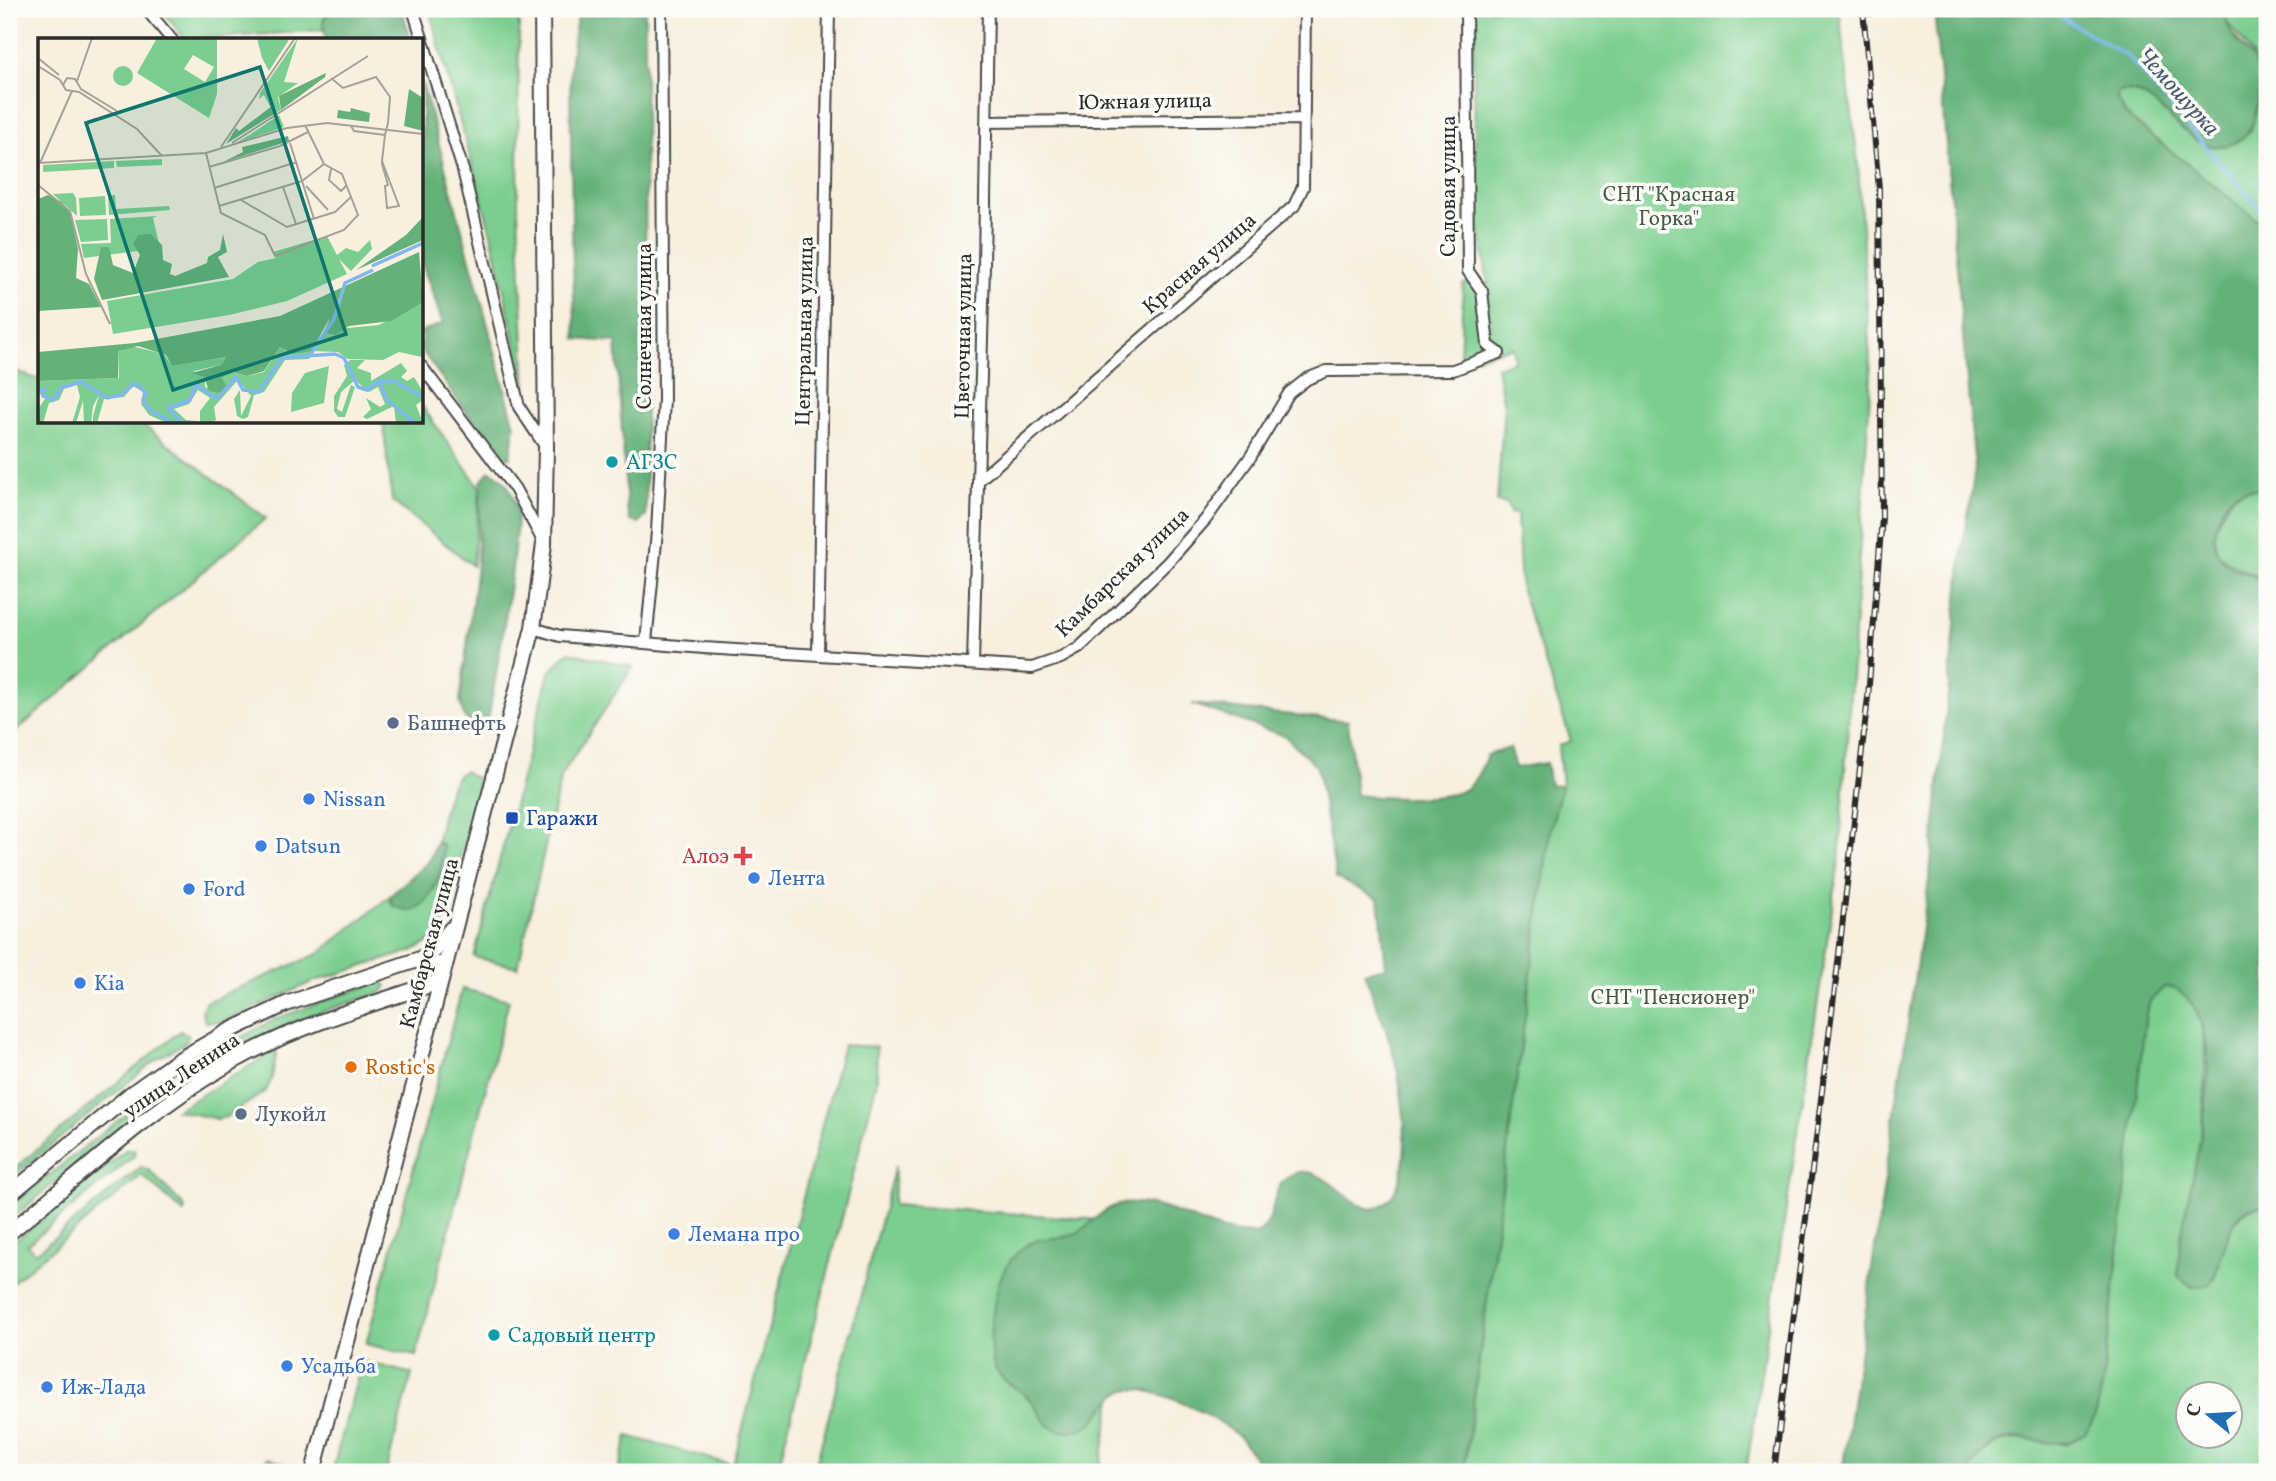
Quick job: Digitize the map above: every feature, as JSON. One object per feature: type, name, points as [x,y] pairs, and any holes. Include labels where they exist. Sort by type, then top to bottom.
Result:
[{"type":"main road","name":"Камбарская улица","points":[[313,1472],[533,628],[544,544],[546,447],[542,9]]},
{"type":"main road","points":[[420,959],[439,945],[457,921]]},
{"type":"main road","points":[[420,959],[445,966]]},
{"type":"main road","name":"улица Ленина","points":[[9,1195],[132,1093],[205,1044],[286,1004],[420,959]]},
{"type":"main road","name":"улица Ленина","points":[[9,1233],[159,1110],[225,1066],[301,1029],[441,981]]},
{"type":"street","points":[[146,9],[170,38]]},
{"type":"street","points":[[413,9],[422,38]]},
{"type":"street","name":"Солнечная улица","points":[[646,642],[657,532],[664,399],[661,9]]},
{"type":"street","name":"Центральная улица","points":[[818,653],[829,9]]},
{"type":"street","name":"Цветочная улица","points":[[973,664],[988,9]]},
{"type":"street","name":"Красная улица","points":[[979,480],[1294,206],[1303,187],[1305,9]]},
{"type":"street","name":"Садовая улица","points":[[1466,9],[1468,271],[1482,291],[1488,345],[1499,353]]},
{"type":"street","points":[[424,44],[463,170],[519,407],[546,447]]},
{"type":"street","name":"Южная улица","points":[[986,122],[1304,119]]},
{"type":"street","name":"Камбарская улица","points":[[533,628],[560,636],[704,648],[1032,668],[1061,659],[1079,648],[1168,562],[1206,519],[1251,456],[1289,393],[1307,379],[1327,371],[1453,370],[1499,353]]},
{"type":"street","points":[[424,370],[515,489],[544,544]]},
{"type":"green space","points":[[161,9],[330,9],[323,21],[323,30],[184,38]]},
{"type":"green space","points":[[330,9],[402,9],[410,38],[326,38],[323,21]]},
{"type":"green space","points":[[429,9],[519,9],[518,209],[526,392],[492,237]]},
{"type":"green space","points":[[580,9],[645,9],[646,516],[639,523],[630,521],[627,510],[616,342],[576,339],[570,77]]},
{"type":"green space","name":"СНТ \"Красная Горка\"","points":[[1473,9],[1839,9],[1858,163],[1871,376],[1839,863],[1746,1472],[1464,1472],[1550,830],[1562,785],[1558,746],[1571,741],[1521,590],[1517,513],[1511,514],[1507,503],[1497,502],[1504,406],[1497,367],[1514,361],[1513,347],[1460,362],[1463,284],[1488,283],[1476,212]]},
{"type":"green space","points":[[1934,9],[2223,9],[2228,25],[2249,54],[2259,76],[2259,92],[2250,128],[2238,141],[2216,146],[2201,142],[2187,133],[2148,98],[2134,92],[2119,92],[2116,97],[2126,115],[2267,228],[2267,489],[2246,489],[2233,495],[2226,502],[2217,520],[2215,540],[2216,549],[2224,561],[2235,569],[2267,582],[2267,1207],[2252,1207],[2242,1213],[2234,1223],[2208,1286],[2192,1287],[2178,1276],[2180,1246],[2201,1136],[2208,1062],[2203,1029],[2190,1002],[2179,991],[2164,987],[2150,1001],[2146,1013],[2103,1383],[2097,1410],[2087,1431],[2069,1442],[2008,1438],[1985,1451],[1968,1472],[1842,1472],[1930,873],[1963,546],[1975,470]]},
{"type":"green space","points":[[2223,9],[2267,9],[2267,228],[2126,115],[2116,97],[2119,92],[2129,91],[2149,99],[2192,137],[2250,130],[2256,112],[2258,74],[2252,55],[2228,23]]},
{"type":"green space","points":[[424,89],[515,426],[510,457],[502,458],[497,454],[424,354],[424,330],[443,324],[424,269]]},
{"type":"green space","points":[[9,369],[38,379],[38,424],[142,424],[266,518],[9,737]]},
{"type":"green space","points":[[424,409],[480,488],[473,566],[392,501],[383,424],[424,424]]},
{"type":"green space","points":[[489,471],[499,476],[510,490],[517,521],[496,677],[489,715],[482,724],[470,722],[464,717],[460,701],[477,565],[481,482]]},
{"type":"green space","points":[[2247,489],[2267,489],[2267,582],[2224,559],[2214,542],[2221,514],[2234,496]]},
{"type":"green space","points":[[568,652],[633,667],[561,776],[518,967],[474,957],[549,673]]},
{"type":"green space","points":[[1192,704],[1348,721],[1356,795],[1410,798],[1462,791],[1471,785],[1478,775],[1487,755],[1510,748],[1515,768],[1546,763],[1550,786],[1562,785],[1550,830],[1464,1472],[1262,1472],[1243,1441],[1230,1429],[1166,1396],[1134,1389],[1115,1396],[1093,1422],[1085,1427],[1058,1430],[1044,1420],[1028,1397],[1002,1378],[992,1360],[991,1324],[999,1283],[1011,1260],[1031,1243],[1075,1234],[1105,1211],[1129,1203],[1162,1208],[1225,1230],[1258,1233],[1269,1221],[1282,1183],[1299,1172],[1310,1172],[1321,1177],[1351,1199],[1371,1209],[1386,1202],[1396,1189],[1402,1170],[1405,1126],[1397,1069],[1387,1032],[1364,972],[1386,967],[1379,899],[1336,878],[1317,767],[1285,736]]},
{"type":"green space","points":[[464,771],[477,779],[478,792],[443,922],[432,941],[412,951],[312,982],[223,1022],[205,1022],[202,1010],[206,1002],[318,954],[390,896],[390,902],[426,901],[440,871],[440,843],[436,843],[449,792],[458,775]]},
{"type":"green space","points":[[436,843],[443,845],[443,854],[440,874],[432,892],[419,907],[411,911],[393,906],[390,896],[429,861]]},
{"type":"green space","points":[[380,981],[387,985],[383,992],[273,1031],[224,1056],[191,1077],[128,1122],[9,1221],[9,1207],[183,1069],[275,1019]]},
{"type":"green space","points":[[2164,987],[2188,996],[2201,1023],[2205,1062],[2204,1108],[2178,1262],[2214,1280],[2225,1244],[2236,1221],[2244,1212],[2267,1207],[2267,1472],[1968,1472],[1990,1448],[2001,1442],[2023,1439],[2067,1444],[2089,1429],[2097,1409],[2146,1013],[2150,1001]]},
{"type":"green space","points":[[462,989],[509,1000],[416,1356],[366,1344]]},
{"type":"green space","points":[[180,1031],[188,1035],[186,1042],[154,1061],[9,1180],[9,1173]]},
{"type":"green space","points":[[843,1045],[876,1047],[877,1081],[777,1472],[618,1472],[628,1436],[733,1465]]},
{"type":"green space","points":[[277,1050],[272,1078],[266,1091],[226,1117],[217,1119],[176,1110]]},
{"type":"green space","points":[[127,1149],[134,1149],[135,1155],[27,1245],[36,1253],[141,1167],[149,1170],[185,1207],[184,1213],[142,1175],[9,1285],[9,1246]]},
{"type":"green space","points":[[895,1166],[893,1205],[1144,1223],[1099,1472],[814,1472]]},
{"type":"green space","points":[[362,1361],[412,1374],[386,1472],[332,1472]]},
{"type":"green space","points":[[267,1458],[301,1469],[303,1472],[263,1472]]},
{"type":"waterway","name":"Чемошурка","points":[[2048,9],[2128,57],[2267,217]]},
{"type":"railway","points":[[1774,1472],[1837,972],[1868,697],[1882,517],[1879,189],[1863,9]]},
{"type":"place","name":"АГЗС","points":[[612,462]]},
{"type":"place","name":"Башнефть","points":[[393,723]]},
{"type":"place","name":"Nissan","points":[[309,799]]},
{"type":"place","name":"Гаражи","points":[[512,818]]},
{"type":"place","name":"Datsun","points":[[261,846]]},
{"type":"place","name":"Алоэ","points":[[743,856]]},
{"type":"place","name":"Лента","points":[[754,878]]},
{"type":"place","name":"Ford","points":[[189,889]]},
{"type":"place","name":"Kia","points":[[80,983]]},
{"type":"place","name":"Rostic's","points":[[351,1067]]},
{"type":"place","name":"Лукойл","points":[[241,1114]]},
{"type":"place","name":"Лемана про","points":[[674,1234]]},
{"type":"place","name":"Садовый центр","points":[[494,1335]]},
{"type":"place","name":"Усадьба","points":[[287,1366]]},
{"type":"place","name":"Иж-Лада","points":[[47,1387]]},
{"type":"park label","name":"СНТ \"Пенсионер\"","points":[[1673,997]]}]
